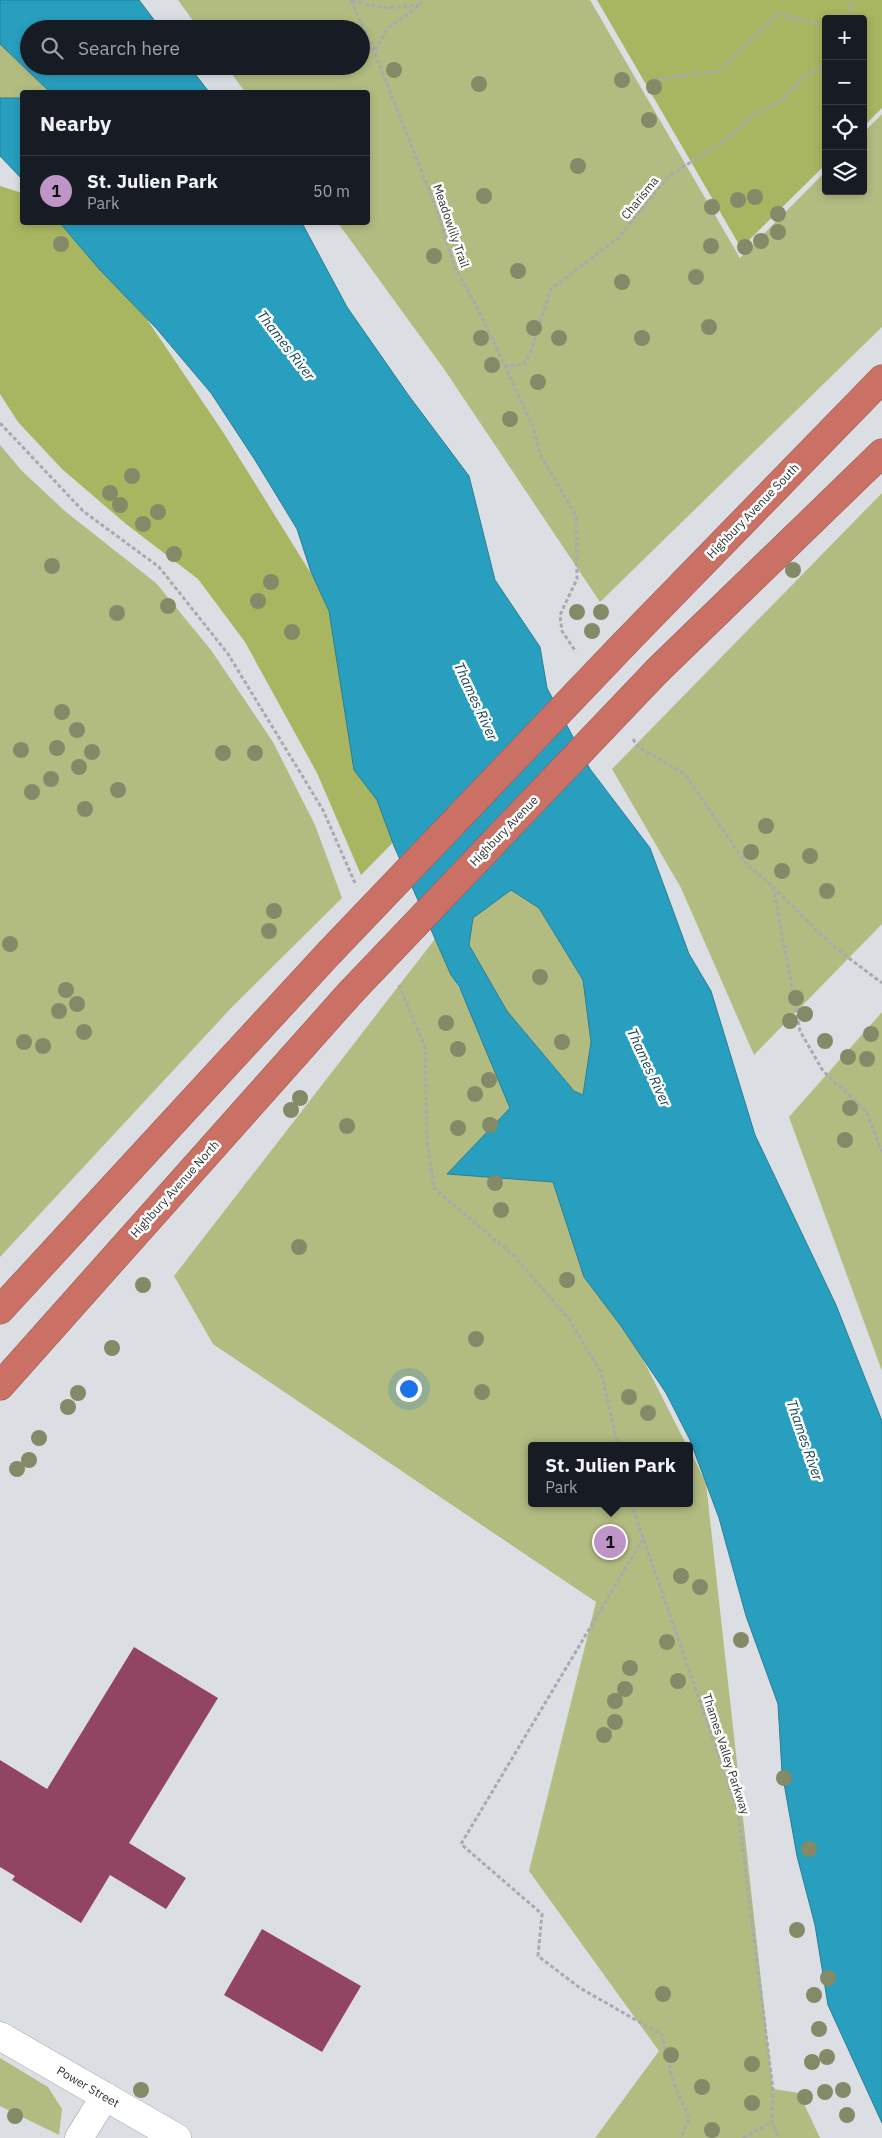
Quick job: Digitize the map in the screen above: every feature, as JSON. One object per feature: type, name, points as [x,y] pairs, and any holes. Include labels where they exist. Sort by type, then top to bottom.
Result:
[{"type":"highway","name":"Highbury Avenue South","points":[[0,1310],[329,953],[625,643],[882,379]]},
{"type":"highway","name":"Highbury Avenue","points":[[351,992],[658,670],[882,453]]},
{"type":"highway","name":"Highbury Avenue North","points":[[0,1386],[351,992]]},
{"type":"street","name":"Power Street","points":[[0,2036],[177,2138]]},
{"type":"street","points":[[79,2138],[105,2096]]},
{"type":"path","points":[[374,51],[387,29],[420,5],[423,0]]},
{"type":"path","points":[[849,15],[852,0]]},
{"type":"path","points":[[352,1],[386,8],[420,5]]},
{"type":"path","name":"Meadowlily Trail","points":[[352,1],[360,20]]},
{"type":"path","points":[[652,80],[720,71],[777,14],[822,25]]},
{"type":"path","name":"Meadowlily Trail","points":[[370,42],[437,210],[454,266],[479,311],[534,426],[540,454],[576,516],[577,579],[560,615],[562,631],[578,656]]},
{"type":"path","name":"Charisma","points":[[504,366],[524,364],[531,351],[551,289],[618,238],[669,176],[727,139],[755,114],[778,103],[807,75],[822,66]]},
{"type":"path","points":[[627,731],[638,747],[685,774],[747,865],[772,886],[834,947],[882,982]]},
{"type":"path","points":[[772,886],[800,1031],[823,1071],[866,1111],[882,1152]]},
{"type":"path","name":"Thames Valley Parkway","points":[[632,1507],[738,1811],[773,2089],[772,2122],[779,2138]]},
{"type":"path","points":[[643,1539],[460,1844],[542,1914],[538,1956],[580,1988],[662,2035],[673,2081],[689,2118],[681,2138]]},
{"type":"path","points":[[743,2138],[772,2122]]},
{"type":"green space","points":[[178,0],[590,0],[740,258],[822,175],[822,195],[867,195],[867,129],[882,114],[882,327],[600,602],[444,369],[339,225],[370,225],[370,90],[244,90],[233,75],[370,75],[370,20],[192,20]]},
{"type":"green space","points":[[597,0],[882,0],[882,108],[867,123],[867,15],[822,15],[822,168],[741,248]]},
{"type":"green space","points":[[0,44],[5,46],[20,61],[20,75],[33,75],[48,90],[20,90],[20,98],[0,98]]},
{"type":"green space","points":[[0,186],[20,192],[20,225],[83,225],[223,432],[361,654],[419,816],[361,875],[317,773],[245,642],[198,579],[126,524],[62,469],[18,422],[0,394]]},
{"type":"green space","points":[[0,445],[22,471],[66,512],[156,583],[211,650],[273,742],[315,825],[342,898],[233,1006],[0,1257]]},
{"type":"green space","points":[[882,493],[882,924],[754,1055],[681,888],[612,769]]},
{"type":"green space","points":[[511,890],[539,908],[583,980],[591,1042],[583,1095],[574,1091],[507,1011],[469,945],[473,918]]},
{"type":"green space","points":[[435,939],[553,1182],[685,1442],[528,1442],[528,1507],[693,1507],[693,1457],[706,1483],[773,2089],[799,2093],[820,2138],[595,2138],[659,2051],[529,1871],[596,1602],[213,1344],[174,1276]]},
{"type":"green space","points":[[882,1012],[882,1371],[789,1117]]},
{"type":"green space","points":[[0,2058],[48,2087],[62,2109],[59,2135],[0,2106]]},
{"type":"water","points":[[0,0],[139,0],[154,20],[20,20],[20,63],[0,44]]},
{"type":"water","points":[[32,75],[196,75],[207,90],[48,90]]},
{"type":"water","points":[[0,98],[20,98],[20,177],[0,156]]},
{"type":"water","name":"Thames River","points":[[62,225],[303,225],[347,307],[409,396],[469,476],[495,580],[540,647],[547,688],[590,769],[650,848],[689,954],[711,991],[755,1135],[836,1305],[882,1421],[882,2123],[828,2005],[815,1925],[797,1856],[782,1772],[778,1704],[746,1616],[719,1518],[693,1448],[693,1442],[691,1442],[666,1393],[621,1326],[584,1277],[553,1182],[447,1174],[510,1108],[459,986],[451,975],[394,846],[377,800],[354,770],[329,611],[311,572],[297,529],[211,393],[156,328],[100,270]],"holes":[[[511,890],[539,908],[583,980],[591,1042],[583,1095],[574,1091],[507,1011],[469,945],[473,918]]]},
{"type":"building","points":[[134,1647],[218,1698],[129,1843],[186,1878],[166,1909],[110,1875],[81,1923],[12,1880],[15,1876],[0,1867],[0,1760],[47,1789]]},
{"type":"building","points":[[262,1929],[361,1986],[322,2052],[224,1995]]},
{"type":"place","name":"St. Julien Park","points":[[610,1542]]}]
